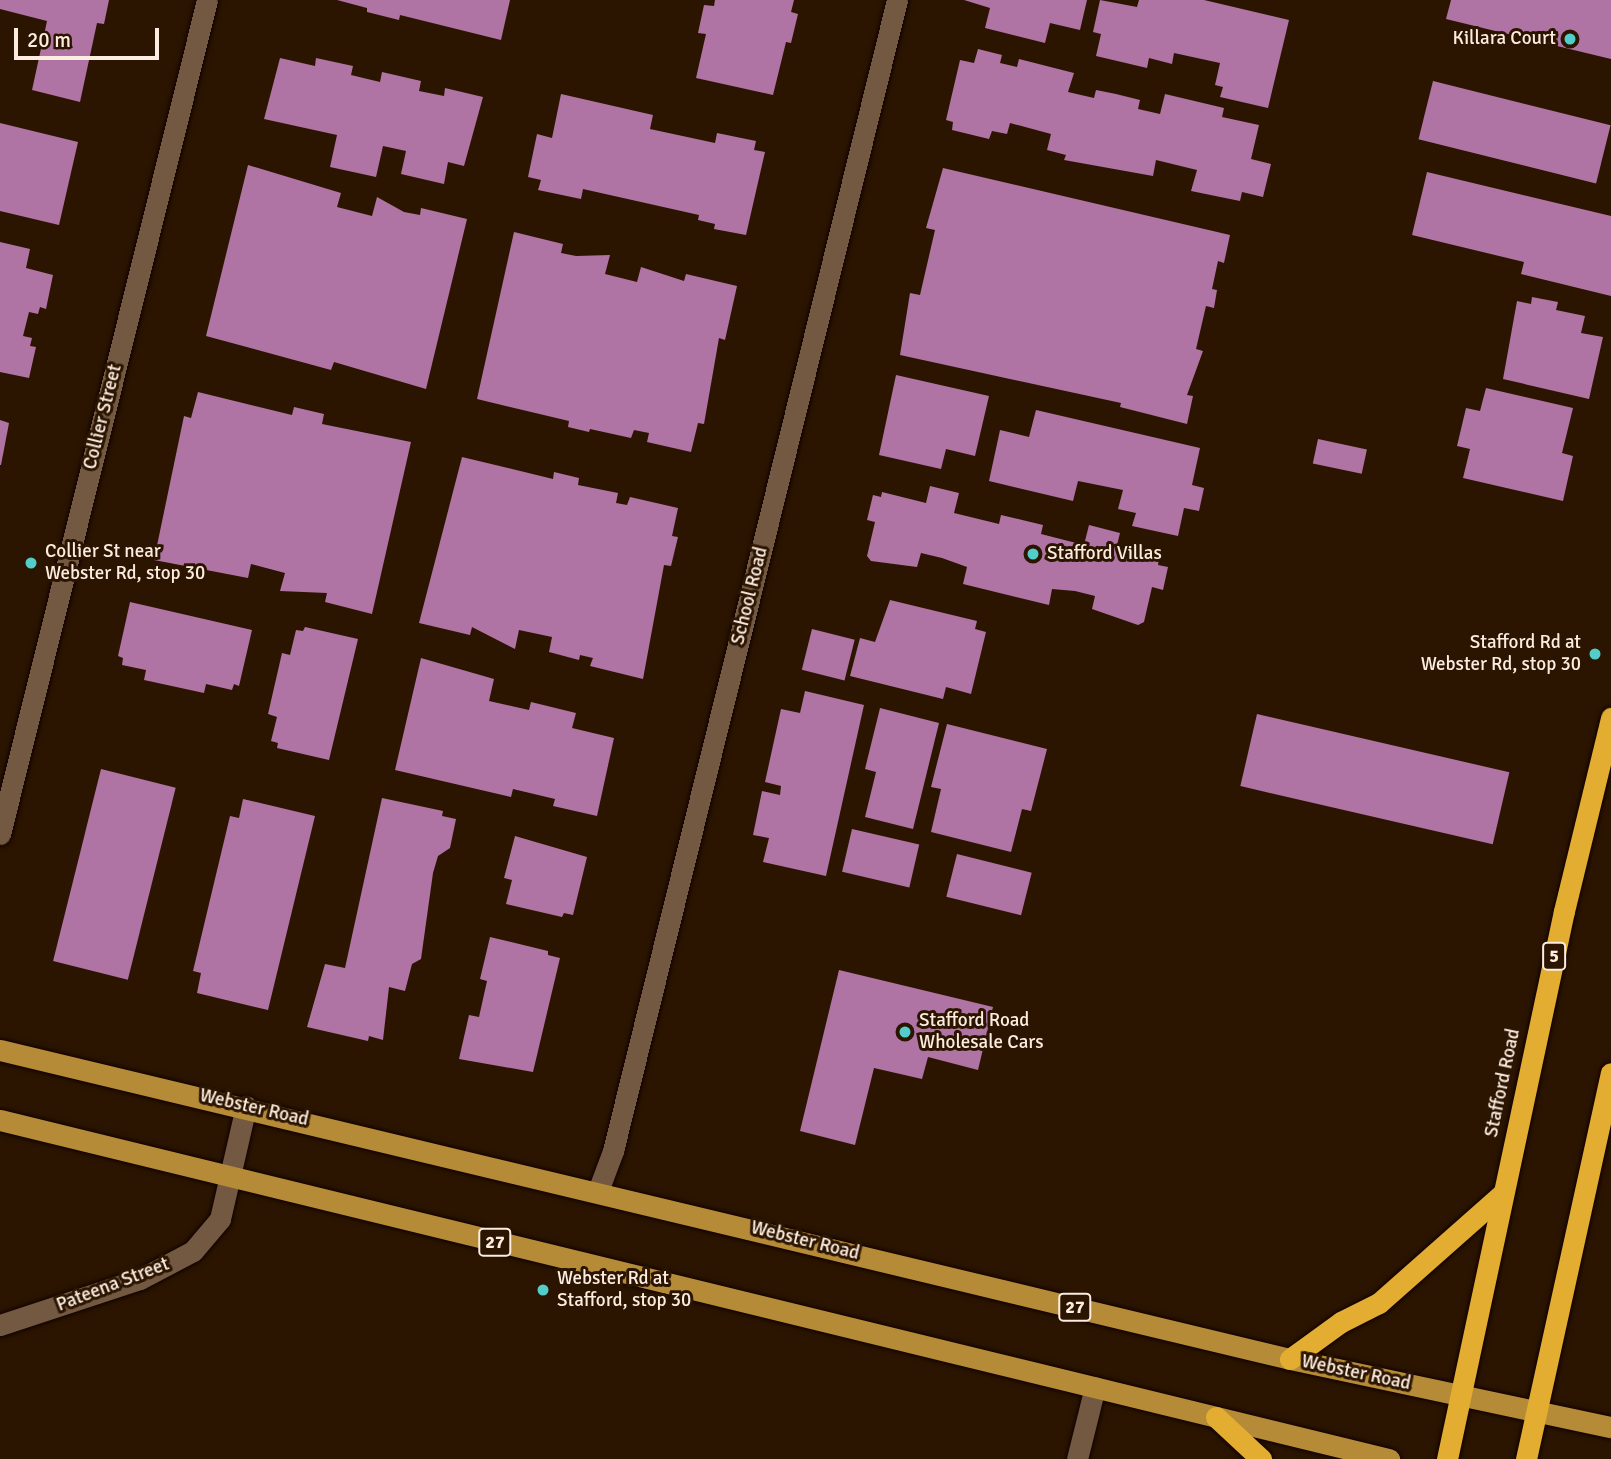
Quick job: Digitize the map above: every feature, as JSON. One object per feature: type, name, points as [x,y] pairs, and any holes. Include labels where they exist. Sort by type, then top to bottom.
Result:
[{"type":"highway","name":"Stafford Road","points":[[1447,1459],[1502,1194],[1611,718]]},
{"type":"highway","points":[[1526,1459],[1611,1073]]},
{"type":"highway","points":[[1290,1359],[1341,1322],[1379,1303],[1502,1194]]},
{"type":"highway","points":[[1216,1417],[1261,1459]]},
{"type":"main road","name":"Webster Road","points":[[0,1050],[246,1106],[1290,1359],[1611,1427]]},
{"type":"main road","name":"27","points":[[0,1120],[1389,1459]]},
{"type":"street","name":"Collier Street","points":[[0,834],[206,0]]},
{"type":"street","name":"School Road","points":[[598,1191],[613,1151],[897,0]]},
{"type":"street","name":"Pateena Street","points":[[0,1325],[140,1279],[193,1251],[220,1220],[246,1106]]},
{"type":"street","points":[[1077,1459],[1095,1387]]},
{"type":"building","points":[[0,0],[109,0],[104,24],[97,23],[80,102],[32,90],[47,21],[0,9]]},
{"type":"building","points":[[337,0],[510,0],[501,40],[400,15],[399,20],[367,12],[367,8]]},
{"type":"building","points":[[715,0],[794,0],[791,12],[798,14],[791,43],[786,42],[773,95],[696,78],[706,34],[698,33],[704,5],[714,6]]},
{"type":"building","points":[[964,0],[1087,0],[1080,30],[1050,23],[1045,43],[985,28],[990,8]]},
{"type":"building","points":[[1100,0],[1137,7],[1139,0],[1204,0],[1289,20],[1268,108],[1220,97],[1223,87],[1215,85],[1220,63],[1174,53],[1172,64],[1149,58],[1147,68],[1096,56],[1101,34],[1093,32]]},
{"type":"building","name":"Killara Court","points":[[1451,0],[1611,0],[1611,59],[1446,19]]},
{"type":"building","points":[[978,49],[1002,55],[1000,63],[1017,67],[1019,59],[1074,73],[1068,92],[1094,98],[1096,90],[1116,94],[1140,100],[1138,109],[1160,114],[1165,94],[1224,108],[1222,117],[1259,125],[1251,159],[1271,164],[1263,197],[1242,192],[1240,201],[1191,191],[1197,170],[1156,160],[1153,176],[1064,160],[1066,155],[1047,150],[1051,134],[1010,123],[1007,134],[992,131],[989,139],[952,130],[953,122],[946,120],[960,60],[974,63]]},
{"type":"building","points":[[280,58],[315,66],[316,58],[353,66],[351,75],[380,82],[382,72],[421,81],[419,91],[444,96],[445,88],[483,97],[464,166],[448,162],[444,184],[401,174],[406,151],[383,146],[376,177],[330,167],[337,135],[264,119]]},
{"type":"building","points":[[1433,81],[1611,125],[1596,183],[1418,139]]},
{"type":"building","points":[[561,94],[653,115],[650,129],[715,143],[717,133],[756,141],[754,150],[765,152],[746,235],[714,229],[715,224],[698,220],[699,215],[583,189],[581,199],[538,190],[541,180],[528,177],[537,134],[552,138]]},
{"type":"building","points":[[0,123],[78,142],[59,225],[0,211]]},
{"type":"building","points":[[248,165],[341,193],[337,207],[372,216],[377,197],[404,212],[420,215],[421,208],[467,219],[426,389],[334,362],[331,370],[206,336]]},
{"type":"building","points":[[943,168],[1230,235],[1224,263],[1218,261],[1212,289],[1217,290],[1214,308],[1206,306],[1196,349],[1203,351],[1187,395],[1193,396],[1187,424],[1120,407],[1121,403],[900,355],[910,293],[920,295],[935,230],[926,228]]},
{"type":"building","points":[[1427,172],[1611,216],[1611,296],[1521,274],[1524,262],[1412,235]]},
{"type":"building","points":[[514,232],[563,244],[561,253],[576,256],[610,255],[605,274],[637,282],[641,267],[684,281],[686,274],[737,286],[725,340],[719,338],[704,424],[698,423],[691,452],[647,442],[649,433],[634,430],[631,438],[590,429],[589,432],[568,427],[569,421],[477,399]]},
{"type":"building","points":[[0,242],[30,249],[26,268],[53,275],[46,309],[40,307],[38,314],[29,312],[23,336],[32,338],[30,346],[36,347],[29,378],[0,372]]},
{"type":"building","points":[[1532,297],[1558,302],[1556,310],[1585,316],[1581,333],[1603,337],[1589,399],[1503,379],[1517,301],[1531,304]]},
{"type":"building","points":[[896,375],[989,396],[975,456],[946,449],[941,469],[879,455]]},
{"type":"building","points":[[1486,388],[1573,408],[1562,453],[1573,456],[1563,501],[1463,478],[1470,449],[1457,446],[1466,408],[1480,411]]},
{"type":"building","points":[[198,392],[292,415],[294,407],[324,414],[322,424],[411,442],[372,614],[325,602],[327,593],[280,591],[285,573],[251,564],[248,578],[154,560],[184,416],[191,418]]},
{"type":"building","points":[[1036,410],[1200,448],[1192,485],[1204,488],[1199,511],[1184,508],[1178,536],[1132,526],[1136,513],[1118,509],[1123,490],[1078,481],[1073,501],[989,481],[1000,430],[1029,437]]},
{"type":"building","points":[[0,420],[9,423],[1,465],[0,465]]},
{"type":"building","points":[[1318,439],[1367,449],[1362,474],[1313,463]]},
{"type":"building","points":[[462,457],[553,479],[554,472],[579,478],[578,485],[618,493],[616,503],[627,505],[630,497],[678,508],[672,536],[678,537],[671,566],[664,565],[643,679],[590,666],[593,658],[580,655],[579,660],[549,652],[552,637],[519,630],[515,649],[472,627],[470,635],[419,623]]},
{"type":"building","name":"Stafford Villas","points":[[930,486],[959,493],[954,513],[999,524],[1001,515],[1043,525],[1041,534],[1084,545],[1089,525],[1120,533],[1116,549],[1159,559],[1158,565],[1168,567],[1163,590],[1152,587],[1144,622],[1138,625],[1092,609],[1095,596],[1075,591],[1052,589],[1049,605],[963,584],[967,567],[942,558],[921,553],[917,567],[871,561],[867,556],[875,522],[867,520],[873,495],[881,497],[882,492],[926,503]]},
{"type":"building","points":[[890,600],[977,621],[975,629],[986,632],[971,694],[946,687],[943,699],[850,676],[860,638],[875,642]]},
{"type":"building","points":[[130,602],[252,630],[239,686],[234,684],[232,690],[206,684],[204,693],[144,680],[146,670],[122,665],[123,658],[118,656]]},
{"type":"building","points":[[305,627],[358,639],[329,760],[277,748],[278,743],[271,741],[277,717],[268,714],[282,653],[290,655],[296,630],[303,631]]},
{"type":"building","points":[[812,629],[855,640],[845,680],[802,670]]},
{"type":"building","points":[[421,658],[494,679],[489,701],[529,710],[531,702],[576,713],[572,728],[614,738],[597,816],[553,806],[555,799],[513,789],[511,797],[395,770]]},
{"type":"building","points":[[805,691],[864,705],[826,876],[763,862],[769,838],[753,835],[762,791],[780,795],[781,786],[765,782],[781,709],[800,713]]},
{"type":"building","points":[[880,708],[939,723],[913,829],[865,817],[876,772],[865,769]]},
{"type":"building","points":[[1257,714],[1509,772],[1493,844],[1240,786]]},
{"type":"building","points":[[947,724],[1047,749],[1031,811],[1022,809],[1011,852],[931,832],[941,789],[931,787]]},
{"type":"building","points":[[101,769],[176,788],[128,980],[53,961]]},
{"type":"building","points":[[382,798],[443,811],[442,816],[456,819],[450,848],[438,856],[433,873],[421,959],[412,964],[405,991],[389,987],[383,1040],[369,1036],[368,1041],[307,1027],[325,964],[345,968]]},
{"type":"building","points":[[243,799],[315,816],[268,1010],[197,993],[201,973],[193,971],[230,816],[239,818]]},
{"type":"building","points":[[852,829],[919,845],[909,887],[842,872]]},
{"type":"building","points":[[515,836],[587,857],[573,915],[564,913],[562,917],[506,904],[512,880],[504,878]]},
{"type":"building","points":[[957,854],[1032,873],[1021,915],[946,897]]},
{"type":"building","points":[[490,937],[548,951],[548,955],[560,958],[533,1072],[459,1059],[469,1015],[479,1017],[487,981],[480,979]]},
{"type":"building","name":"Stafford Road Wholesale Cars","points":[[839,970],[993,1007],[978,1070],[928,1057],[922,1079],[874,1068],[855,1145],[800,1131]]},
{"type":"place","name":"Killara Court","points":[[1570,39]]},
{"type":"place","name":"Stafford Villas","points":[[1033,554]]},
{"type":"place","name":"Collier St near Webster Rd, stop 30","points":[[31,563]]},
{"type":"place","name":"Stafford Rd at Webster Rd, stop 30","points":[[1595,654]]},
{"type":"place","name":"Stafford Road Wholesale Cars","points":[[905,1032]]},
{"type":"place","name":"Webster Rd at Stafford, stop 30","points":[[543,1290]]}]
